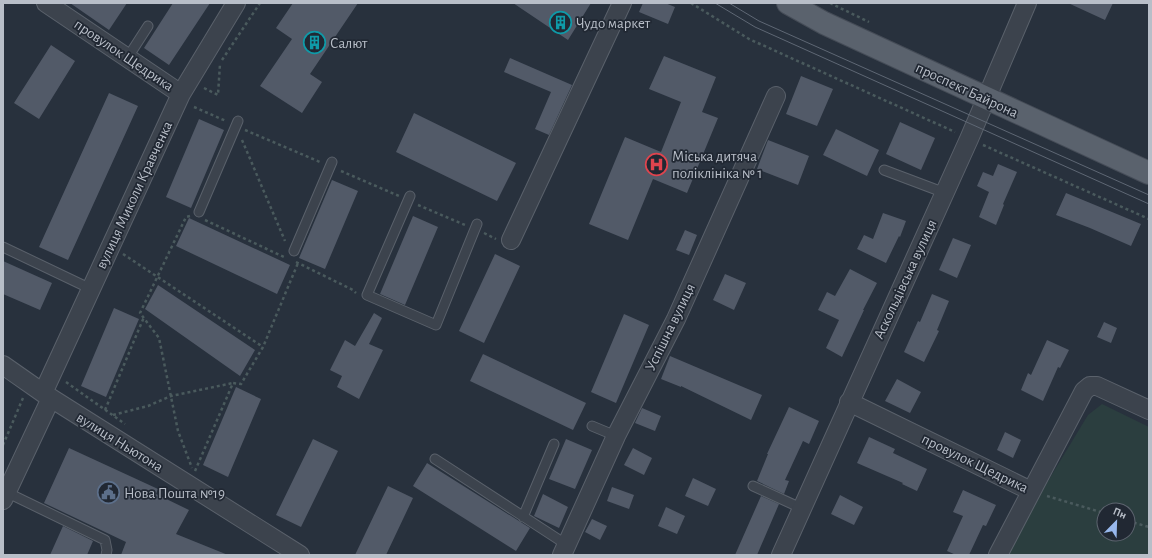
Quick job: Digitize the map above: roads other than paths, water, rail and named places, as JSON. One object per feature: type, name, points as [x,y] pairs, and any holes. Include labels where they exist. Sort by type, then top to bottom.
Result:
[{"type":"main road","name":"проспект Байрона","points":[[788,3],[813,13],[986,98],[1149,173]]},
{"type":"street","name":"провулок Щедрика","points":[[46,3],[189,97]]},
{"type":"street","name":"вулиця Миколи Кравченка","points":[[5,496],[41,391],[90,289],[236,3]]},
{"type":"street","points":[[511,240],[622,3]]},
{"type":"street","name":"Аскольдівська вулиця","points":[[781,555],[945,193],[1028,3]]},
{"type":"street","name":"Успішна вулиця","points":[[564,550],[616,436],[676,319],[776,96]]},
{"type":"street","name":"вулиця Ньютона","points":[[3,365],[41,391],[294,553]]},
{"type":"street","points":[[998,555],[1084,391],[1090,386],[1097,386],[1149,410]]},
{"type":"street","name":"провулок Щедрика","points":[[849,402],[1031,491]]},
{"type":"lane","points":[[128,57],[148,26]]},
{"type":"lane","points":[[197,215],[237,123]]},
{"type":"lane","points":[[291,249],[332,162]]},
{"type":"lane","points":[[884,170],[945,193]]},
{"type":"lane","points":[[410,196],[367,295],[436,325],[477,224]]},
{"type":"lane","points":[[3,247],[90,289]]},
{"type":"lane","points":[[592,426],[616,436]]},
{"type":"lane","points":[[524,516],[554,444]]},
{"type":"lane","points":[[435,459],[524,516],[564,550]]},
{"type":"lane","points":[[753,486],[801,508]]},
{"type":"lane","points":[[5,496],[105,540],[107,550],[106,555]]},
{"type":"tram line","points":[[715,3],[755,27],[1149,204]]},
{"type":"tram line","points":[[729,3],[759,21],[1149,195]]},
{"type":"place","name":"Чудо маркет","points":[[561,23]]},
{"type":"place","name":"Салют","points":[[315,43]]},
{"type":"place","name":"Міська дитяча поліклініка № 1","points":[[656,165]]},
{"type":"place","name":"Нова Пошта №19","points":[[109,493]]}]
